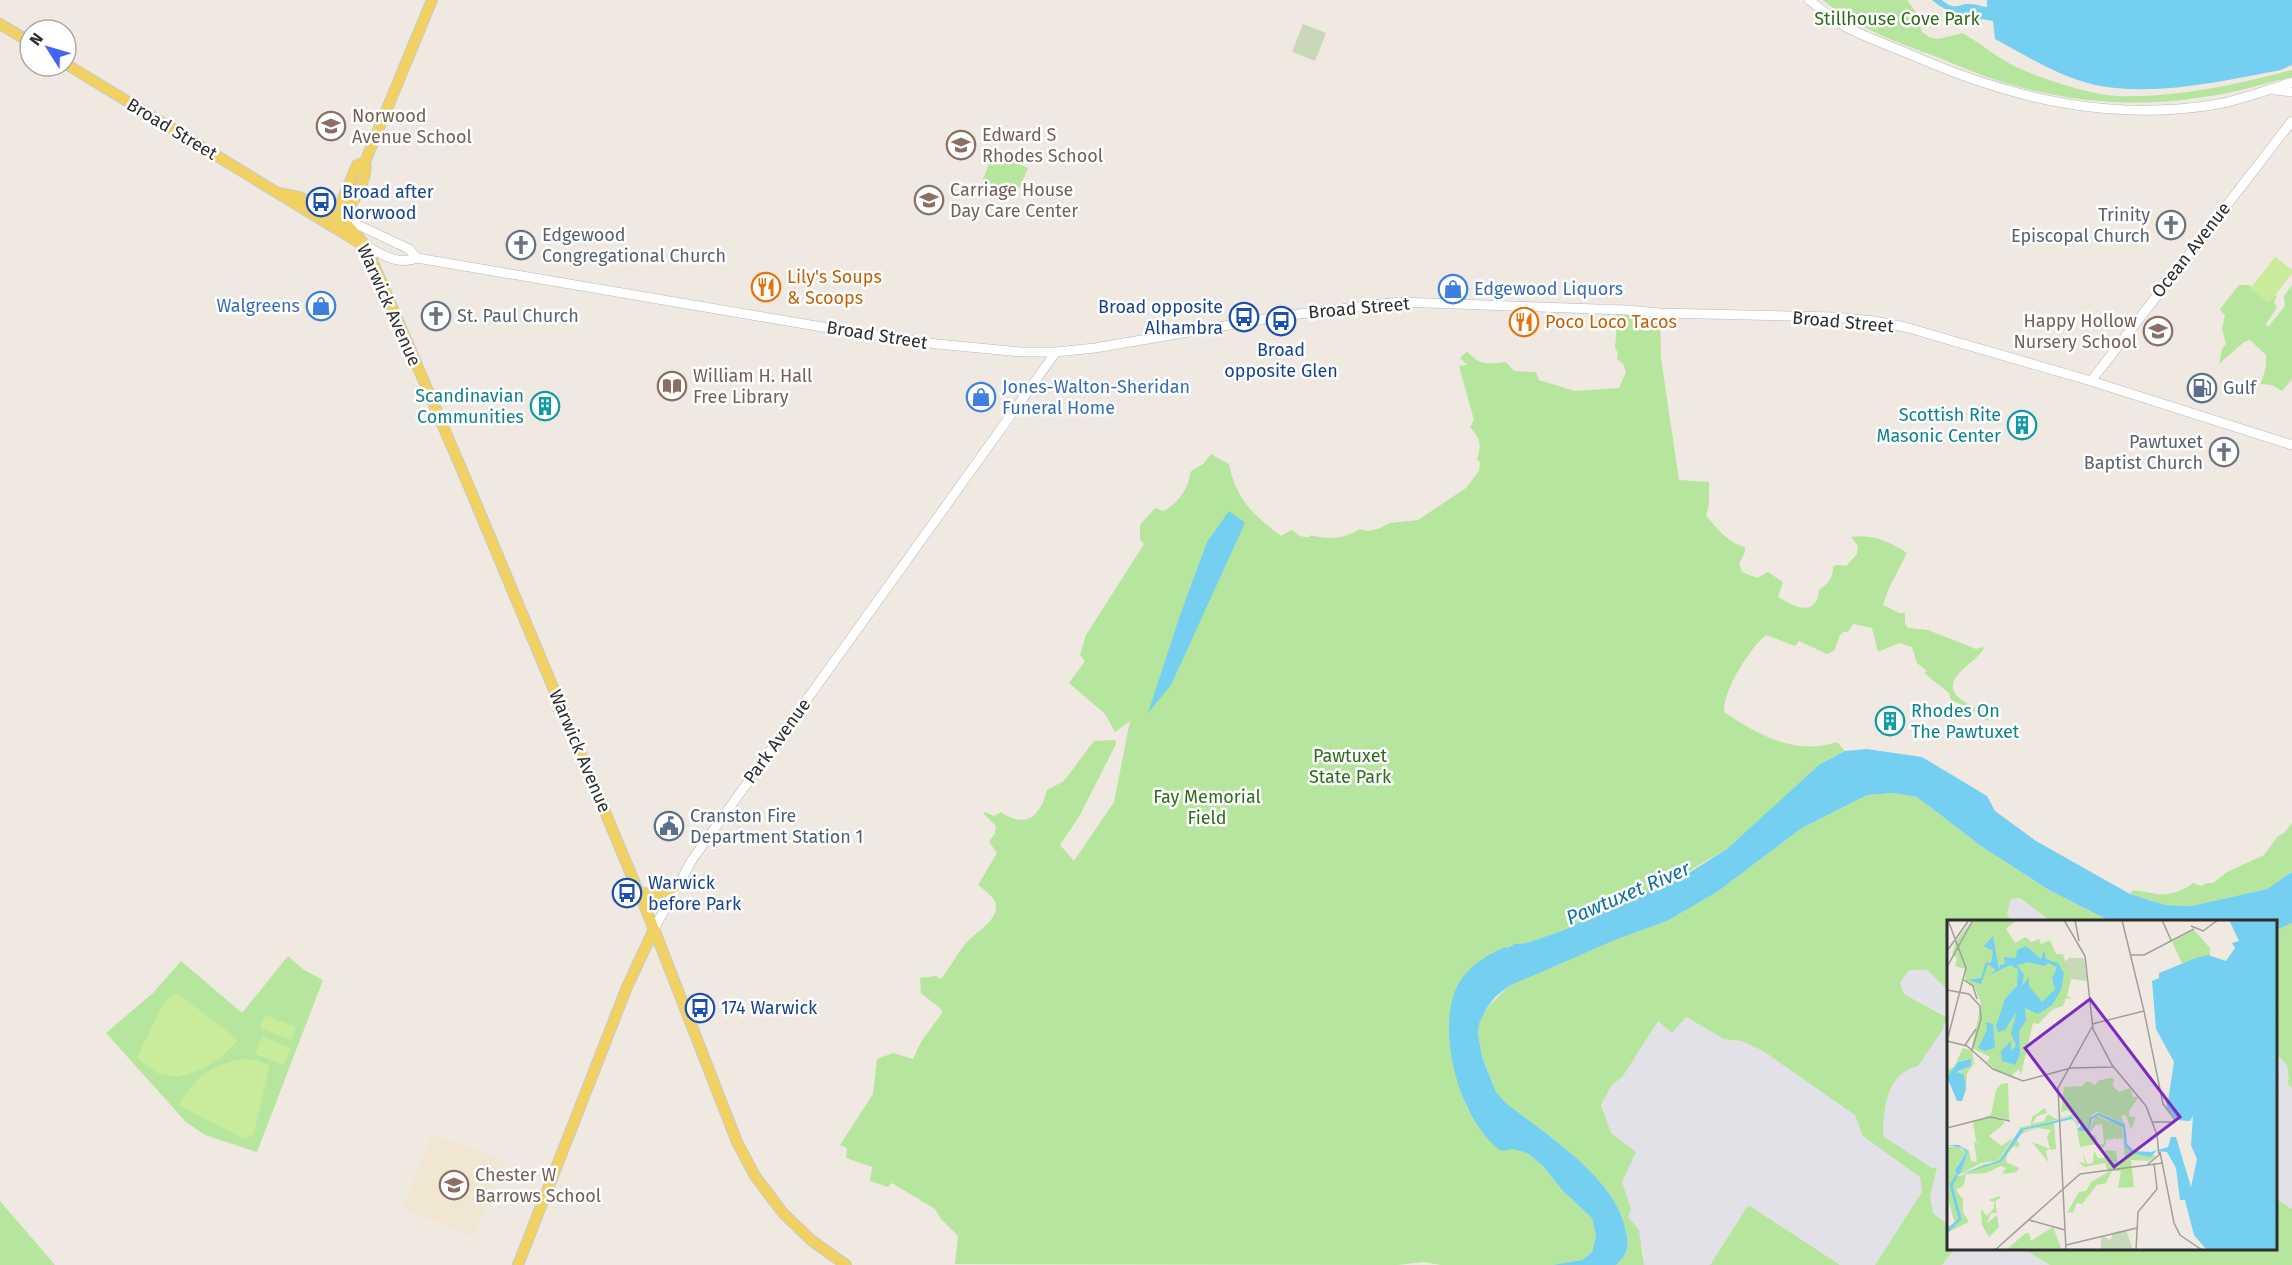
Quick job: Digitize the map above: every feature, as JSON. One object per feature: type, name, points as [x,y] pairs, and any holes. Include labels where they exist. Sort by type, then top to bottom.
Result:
[{"type":"main road","points":[[326,223],[342,214],[341,203],[351,179],[357,165],[365,162],[432,0]]},
{"type":"main road","points":[[1809,0],[1845,26],[1936,65],[2009,92],[2052,102],[2108,110],[2179,110],[2220,104],[2273,90],[2292,82]]},
{"type":"main road","points":[[0,24],[18,35]]},
{"type":"main road","name":"Broad Street","points":[[78,71],[280,193],[294,205],[366,246],[398,260],[408,261],[417,258],[586,288],[915,341],[995,350],[1056,352],[1095,348],[1282,316],[1399,302],[1660,313],[1833,317],[1874,321],[1927,333],[2091,381],[2292,445]]},
{"type":"main road","points":[[2273,90],[2292,92]]},
{"type":"main road","name":"Ocean Avenue","points":[[2091,381],[2292,121]]},
{"type":"main road","name":"Broad Street","points":[[280,193],[299,196],[342,214],[409,249],[417,258]]},
{"type":"main road","name":"Warwick Avenue","points":[[342,214],[366,246],[639,892],[734,1135],[751,1169],[774,1202],[818,1245],[846,1265]]},
{"type":"main road","name":"Park Avenue","points":[[519,1265],[627,987],[676,887],[699,851],[1056,352]]},
{"type":"main road","points":[[639,892],[650,895],[660,894],[676,887]]},
{"type":"shaded area","points":[[2020,898],[2050,920],[2010,920],[2007,913],[2011,899]]},
{"type":"shaded area","points":[[1909,970],[1927,970],[1947,989],[1947,1016],[1904,994],[1900,983]]},
{"type":"shaded area","points":[[1686,1017],[1724,1039],[1742,1041],[1763,1051],[1856,1115],[1864,1136],[1921,1177],[1922,1192],[1875,1265],[1840,1265],[1750,1206],[1747,1207],[1710,1265],[1644,1265],[1644,1251],[1628,1217],[1630,1208],[1622,1182],[1636,1152],[1611,1133],[1601,1105],[1611,1086],[1623,1076],[1658,1021]]},
{"type":"shaded area","points":[[1947,1020],[1947,1224],[1933,1213],[1930,1196],[1937,1169],[1883,1136],[1883,1108],[1895,1080],[1906,1068],[1918,1065]]},
{"type":"shaded area","points":[[2277,1055],[2287,1065],[2289,1079],[2287,1083],[2292,1088],[2292,1209],[2277,1200]]},
{"type":"shaded area","name":"Chester W Barrows School","points":[[432,1134],[504,1161],[474,1236],[403,1209]]},
{"type":"shaded area","points":[[1953,1250],[2026,1250],[2050,1265],[1942,1265]]},
{"type":"green space","name":"Stillhouse Cove Park","points":[[1823,0],[1907,0],[1915,11],[1922,32],[1929,37],[1938,39],[1962,33],[2016,67],[2066,85],[2106,95],[2139,96],[2183,93],[2292,70],[2292,77],[2225,93],[2181,100],[2137,103],[2071,98],[2004,83],[1907,46],[1863,26],[1835,10]]},
{"type":"green space","points":[[1303,24],[1326,33],[1315,61],[1292,52]]},
{"type":"green space","points":[[993,154],[1028,168],[1015,198],[981,184]]},
{"type":"green space","points":[[2275,257],[2292,270],[2292,273],[2269,303],[2250,289]]},
{"type":"green space","points":[[2239,285],[2249,285],[2265,296],[2277,295],[2274,303],[2277,307],[2266,324],[2268,327],[2285,306],[2284,296],[2292,285],[2292,379],[2282,391],[2272,385],[2261,384],[2266,366],[2266,355],[2250,340],[2244,342],[2219,364],[2222,349],[2226,344],[2222,329],[2225,316],[2220,309]]},
{"type":"green space","name":"Pawtuxet State Park","points":[[1618,311],[1660,313],[1661,358],[1679,480],[1709,482],[1709,504],[1706,516],[1728,539],[1745,547],[1739,564],[1742,572],[1757,578],[1768,572],[1783,582],[1778,597],[1803,608],[1813,605],[1819,590],[1832,575],[1833,567],[1846,566],[1857,554],[1858,546],[1851,537],[1873,538],[1887,542],[1907,553],[1883,605],[1899,613],[1905,613],[1905,624],[1908,628],[1928,630],[1976,649],[1984,647],[1976,658],[1957,675],[1953,689],[1964,702],[1990,714],[1989,719],[1987,721],[1969,708],[1951,700],[1949,693],[1924,673],[1927,671],[1917,663],[1912,647],[1899,643],[1878,652],[1872,628],[1853,624],[1848,632],[1840,635],[1834,651],[1827,654],[1799,641],[1795,646],[1766,635],[1753,649],[1733,681],[1724,712],[1778,741],[1807,746],[1822,746],[1837,742],[1845,751],[1819,766],[1727,849],[1676,881],[1617,903],[1564,930],[1527,943],[1514,944],[1492,953],[1466,974],[1456,989],[1449,1020],[1457,1079],[1468,1110],[1513,1149],[1527,1153],[1542,1165],[1563,1191],[1592,1218],[1596,1236],[1592,1252],[1582,1260],[1552,1265],[1441,1265],[1424,1262],[1398,1265],[955,1264],[958,1236],[941,1219],[935,1209],[892,1183],[888,1187],[870,1181],[872,1167],[846,1158],[847,1148],[840,1145],[873,1094],[877,1059],[893,1053],[913,1059],[921,1042],[942,1013],[942,1010],[921,993],[920,978],[936,976],[941,979],[964,946],[994,916],[996,905],[994,899],[978,885],[997,853],[989,842],[995,833],[996,826],[983,813],[994,816],[1001,812],[1018,820],[1031,818],[1040,807],[1047,790],[1064,781],[1094,741],[1115,740],[1116,744],[1080,815],[1060,845],[1074,861],[1114,802],[1130,721],[1115,732],[1105,714],[1069,683],[1085,661],[1080,655],[1086,635],[1144,544],[1140,539],[1140,525],[1155,508],[1163,511],[1178,500],[1188,484],[1190,472],[1203,464],[1211,454],[1229,464],[1241,497],[1262,521],[1281,536],[1292,530],[1303,537],[1310,535],[1338,537],[1360,529],[1368,531],[1390,523],[1418,520],[1466,488],[1479,471],[1480,462],[1477,459],[1479,442],[1470,427],[1474,420],[1459,366],[1467,365],[1460,358],[1467,351],[1480,362],[1506,362],[1514,371],[1536,372],[1539,380],[1575,391],[1619,388],[1626,372],[1623,364],[1617,359],[1618,353],[1615,348]]},
{"type":"green space","points":[[1893,793],[1917,797],[1981,846],[2049,890],[2108,920],[2050,920],[2020,898],[2011,899],[2007,913],[2010,920],[1947,920],[1947,989],[1927,970],[1909,970],[1900,983],[1904,994],[1947,1017],[1947,1020],[1944,1028],[1918,1066],[1899,1076],[1893,1084],[1886,1104],[1883,1136],[1932,1168],[1937,1168],[1930,1196],[1933,1213],[1947,1224],[1947,1250],[1953,1250],[1942,1265],[1875,1265],[1922,1192],[1920,1177],[1863,1136],[1855,1115],[1763,1051],[1742,1041],[1724,1039],[1686,1017],[1672,1033],[1658,1021],[1623,1076],[1611,1086],[1601,1105],[1611,1133],[1636,1152],[1622,1182],[1631,1209],[1628,1217],[1639,1230],[1644,1265],[1616,1265],[1626,1252],[1628,1240],[1620,1212],[1609,1194],[1578,1159],[1506,1103],[1496,1092],[1482,1057],[1478,1034],[1479,1024],[1486,1009],[1509,986],[1617,938],[1667,921],[1717,892],[1802,828],[1867,795]]},
{"type":"green space","points":[[2292,823],[2292,872],[2267,889],[2191,906],[2165,905],[2130,894],[2132,891],[2142,891],[2171,894],[2193,883],[2201,886],[2213,883],[2227,872],[2264,855],[2278,836],[2284,833]]},
{"type":"green space","points":[[2292,923],[2292,1088],[2287,1083],[2289,1079],[2287,1065],[2277,1055],[2277,930]]},
{"type":"green space","points":[[288,956],[304,970],[323,980],[257,1152],[205,1135],[186,1122],[106,1033],[153,993],[181,961],[242,1013]]},
{"type":"green space","points":[[179,994],[238,1040],[221,1058],[203,1069],[178,1077],[157,1073],[137,1058],[161,1008],[170,996]]},
{"type":"green space","points":[[265,1015],[296,1027],[291,1040],[260,1028]]},
{"type":"green space","points":[[262,1036],[291,1048],[284,1065],[255,1054]]},
{"type":"green space","points":[[243,1059],[257,1060],[270,1066],[253,1135],[244,1139],[178,1105],[191,1087],[205,1074],[221,1065]]},
{"type":"green space","points":[[2277,1200],[2292,1209],[2292,1265],[2050,1265],[2026,1250],[2277,1250]]},
{"type":"green space","points":[[0,1201],[55,1265],[0,1265]]},
{"type":"green space","points":[[1750,1206],[1840,1265],[1710,1265],[1747,1207]]},
{"type":"water","points":[[1932,0],[1942,0],[1950,6],[1971,4],[1987,7],[1987,0],[2292,0],[2292,65],[2281,70],[2188,86],[2141,89],[2095,85],[2056,71],[1995,39],[1993,21],[1953,13]]},
{"type":"water","points":[[1229,511],[1245,523],[1171,685],[1148,713],[1207,542]]},
{"type":"water","points":[[1867,749],[1922,757],[1987,796],[1995,811],[2036,841],[2130,894],[2165,905],[2191,906],[2267,889],[2292,872],[2292,923],[2277,930],[2277,920],[2108,920],[2049,890],[1981,846],[1917,797],[1893,793],[1867,795],[1802,828],[1717,892],[1667,921],[1617,939],[1509,986],[1495,997],[1486,1009],[1479,1024],[1478,1034],[1482,1057],[1496,1092],[1506,1103],[1578,1159],[1595,1176],[1620,1212],[1626,1232],[1627,1249],[1616,1265],[1552,1265],[1582,1260],[1592,1252],[1596,1236],[1592,1218],[1563,1191],[1542,1165],[1527,1153],[1513,1149],[1501,1151],[1487,1138],[1474,1120],[1464,1100],[1451,1054],[1450,1010],[1459,983],[1476,964],[1498,950],[1564,930],[1617,903],[1676,881],[1727,849],[1819,765],[1845,751]]},
{"type":"place","name":"Norwood Avenue School","points":[[331,126]]},
{"type":"place","name":"Edward S Rhodes School","points":[[961,145]]},
{"type":"place","name":"Carriage House Day Care Center","points":[[929,200]]},
{"type":"place","name":"Broad after Norwood","points":[[321,202]]},
{"type":"place","name":"Trinity Episcopal Church","points":[[2171,225]]},
{"type":"place","name":"Edgewood Congregational Church","points":[[521,245]]},
{"type":"place","name":"Lily's Soups & Scoops","points":[[766,287]]},
{"type":"place","name":"Edgewood Liquors","points":[[1453,289]]},
{"type":"place","name":"Walgreens","points":[[321,306]]},
{"type":"place","name":"St. Paul Church","points":[[436,316]]},
{"type":"place","name":"Broad opposite Alhambra","points":[[1244,317]]},
{"type":"place","name":"Broad opposite Glen","points":[[1281,321]]},
{"type":"place","name":"Poco Loco Tacos","points":[[1524,322]]},
{"type":"place","name":"Happy Hollow Nursery School","points":[[2158,331]]},
{"type":"place","name":"William H. Hall Free Library","points":[[672,386]]},
{"type":"place","name":"Gulf","points":[[2202,388]]},
{"type":"place","name":"Jones-Walton-Sheridan Funeral Home","points":[[981,397]]},
{"type":"place","name":"Scandinavian Communities","points":[[545,406]]},
{"type":"place","name":"Scottish Rite Masonic Center","points":[[2022,425]]},
{"type":"place","name":"Pawtuxet Baptist Church","points":[[2224,452]]},
{"type":"place","name":"Rhodes On The Pawtuxet","points":[[1890,721]]},
{"type":"place","name":"Cranston Fire Department Station 1","points":[[669,826]]},
{"type":"place","name":"Warwick before Park","points":[[627,893]]},
{"type":"place","name":"174 Warwick","points":[[700,1008]]},
{"type":"place","name":"Chester W Barrows School","points":[[454,1185]]},
{"type":"park label","name":"Fay Memorial Field","points":[[1207,807]]},
{"type":"water label","name":"Pawtuxet River","points":[[1628,893]]}]
